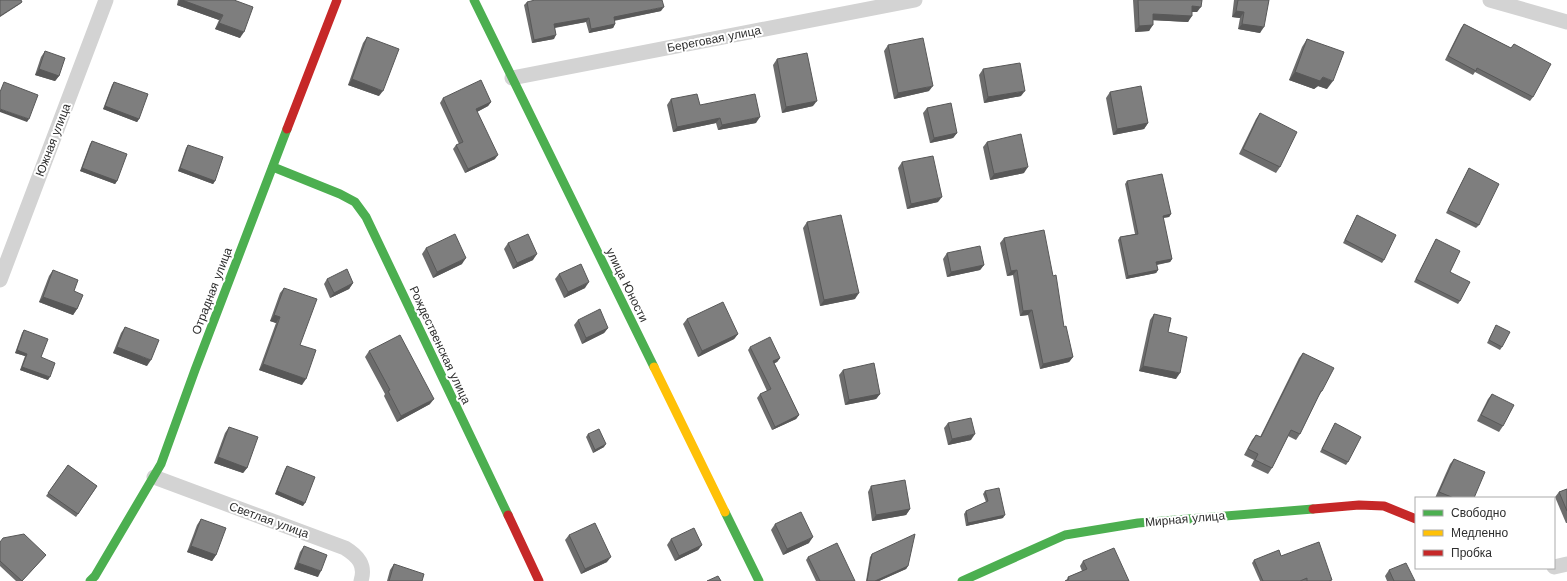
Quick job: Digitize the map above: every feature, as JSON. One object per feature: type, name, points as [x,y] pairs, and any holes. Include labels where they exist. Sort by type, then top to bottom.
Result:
[{"type":"street","name":"Южная улица","points":[[0,280],[106,0]]},
{"type":"street","name":"Отрадная улица","points":[[90,581],[95,576],[161,464],[195,370],[337,0]]},
{"type":"street","name":"улица Юности","points":[[474,0],[759,581]]},
{"type":"street","name":"Береговая улица","points":[[512,78],[915,0]]},
{"type":"street","points":[[1490,0],[1567,22]]},
{"type":"street","name":"Рождественская улица","points":[[273,167],[340,194],[355,202],[366,217],[539,581]]},
{"type":"street","name":"Светлая улица","points":[[154,477],[345,548],[355,554],[361,562],[364,573],[361,581]]},
{"type":"street","name":"Мирная улица","points":[[962,581],[1065,535],[1138,523],[1359,505],[1384,506],[1415,519]]},
{"type":"street","points":[[1555,567],[1567,564]]},
{"type":"building","points":[[0,0],[21,0],[22,2],[0,16]]},
{"type":"building","points":[[182,0],[234,0],[253,7],[244,32],[219,23],[223,15]]},
{"type":"building","points":[[535,0],[662,0],[664,7],[614,17],[615,24],[591,29],[589,18],[554,24],[556,35],[534,40],[527,2]]},
{"type":"building","points":[[1138,0],[1202,0],[1201,7],[1192,6],[1192,16],[1153,14],[1153,25],[1139,26]]},
{"type":"building","points":[[1238,0],[1269,0],[1264,27],[1242,24],[1244,12],[1236,11]]},
{"type":"building","points":[[1464,24],[1511,48],[1514,44],[1551,64],[1533,97],[1477,68],[1476,71],[1448,56]]},
{"type":"building","points":[[367,37],[399,49],[383,91],[352,79]]},
{"type":"building","points":[[923,38],[933,86],[898,93],[888,45]]},
{"type":"building","points":[[1307,39],[1344,52],[1333,81],[1323,77],[1320,81],[1295,72]]},
{"type":"building","points":[[45,51],[65,58],[59,76],[39,69]]},
{"type":"building","points":[[807,53],[817,101],[786,107],[777,59]]},
{"type":"building","points":[[1020,63],[1025,91],[988,97],[983,69]]},
{"type":"building","points":[[481,80],[491,102],[476,109],[498,155],[468,169],[456,145],[463,142],[443,98]]},
{"type":"building","points":[[4,82],[38,95],[29,119],[0,109],[0,92]]},
{"type":"building","points":[[114,82],[148,94],[139,119],[105,106]]},
{"type":"building","points":[[1141,86],[1148,123],[1117,129],[1110,92]]},
{"type":"building","points":[[697,94],[700,105],[755,94],[760,117],[722,125],[720,118],[677,127],[671,99]]},
{"type":"building","points":[[951,103],[957,133],[934,138],[927,108]]},
{"type":"building","points":[[1260,113],[1297,132],[1280,167],[1243,149]]},
{"type":"building","points":[[1021,134],[1028,167],[994,174],[987,142]]},
{"type":"building","points":[[92,141],[127,154],[117,181],[82,168]]},
{"type":"building","points":[[188,145],[223,157],[215,181],[180,168]]},
{"type":"building","points":[[933,156],[942,197],[911,204],[902,162]]},
{"type":"building","points":[[1469,168],[1499,184],[1479,225],[1448,210]]},
{"type":"building","points":[[1162,174],[1171,214],[1163,216],[1172,259],[1156,262],[1158,270],[1128,276],[1120,237],[1138,234],[1127,181]]},
{"type":"building","points":[[841,215],[859,293],[824,300],[807,222]]},
{"type":"building","points":[[1357,215],[1396,235],[1384,260],[1345,240]]},
{"type":"building","points":[[1044,230],[1053,276],[1056,275],[1064,327],[1066,326],[1073,357],[1043,364],[1032,310],[1023,311],[1017,270],[1011,271],[1004,238]]},
{"type":"building","points":[[455,234],[466,258],[437,272],[426,248]]},
{"type":"building","points":[[528,234],[537,254],[517,263],[508,243]]},
{"type":"building","points":[[1436,239],[1460,251],[1450,272],[1470,282],[1460,301],[1416,279]]},
{"type":"building","points":[[980,246],[984,265],[951,272],[947,253]]},
{"type":"building","points":[[581,264],[589,282],[568,292],[559,274]]},
{"type":"building","points":[[347,269],[353,283],[334,293],[327,279]]},
{"type":"building","points":[[53,270],[78,280],[74,291],[83,295],[77,309],[43,297]]},
{"type":"building","points":[[284,288],[317,299],[300,345],[316,350],[306,379],[263,364],[280,317],[274,315]]},
{"type":"building","points":[[723,302],[738,334],[702,351],[687,319]]},
{"type":"building","points":[[600,309],[608,328],[586,338],[578,320]]},
{"type":"building","points":[[1154,314],[1171,318],[1168,332],[1187,337],[1180,373],[1143,366]]},
{"type":"building","points":[[1496,325],[1510,332],[1502,347],[1489,340]]},
{"type":"building","points":[[125,327],[159,340],[151,360],[117,347]]},
{"type":"building","points":[[24,330],[48,339],[41,357],[55,363],[50,377],[22,367],[27,354],[17,350]]},
{"type":"building","points":[[400,335],[434,399],[401,416],[388,391],[390,390],[369,351]]},
{"type":"building","points":[[770,337],[780,358],[773,361],[799,415],[775,427],[760,394],[771,389],[750,347]]},
{"type":"building","points":[[1303,353],[1334,368],[1300,434],[1291,430],[1272,468],[1255,460],[1258,454],[1248,449],[1256,435],[1261,437]]},
{"type":"building","points":[[874,363],[880,394],[849,400],[843,370]]},
{"type":"building","points":[[1492,394],[1514,405],[1503,426],[1481,415]]},
{"type":"building","points":[[971,418],[975,434],[952,439],[948,423]]},
{"type":"building","points":[[1335,423],[1361,437],[1348,462],[1322,449]]},
{"type":"building","points":[[229,427],[258,437],[247,468],[218,457]]},
{"type":"building","points":[[599,429],[606,444],[595,450],[588,434]]},
{"type":"building","points":[[1454,459],[1485,472],[1474,497],[1452,497],[1439,492]]},
{"type":"building","points":[[68,465],[97,486],[78,514],[48,493]]},
{"type":"building","points":[[287,466],[315,477],[305,503],[277,491]]},
{"type":"building","points":[[905,480],[910,509],[876,515],[871,486]]},
{"type":"building","points":[[999,488],[1005,515],[968,523],[966,511],[988,501],[985,491]]},
{"type":"building","points":[[1567,489],[1567,511],[1559,492]]},
{"type":"building","points":[[801,512],[813,537],[787,549],[775,524]]},
{"type":"building","points":[[201,519],[226,528],[216,555],[191,546]]},
{"type":"building","points":[[595,523],[611,557],[585,569],[569,535]]},
{"type":"building","points":[[694,528],[702,545],[679,556],[671,539]]},
{"type":"building","points":[[24,534],[46,555],[22,581],[0,561],[0,542],[3,538]]},
{"type":"building","points":[[915,534],[908,566],[875,581],[867,581],[872,554]]},
{"type":"building","points":[[1319,542],[1332,580],[1307,581],[1307,578],[1300,581],[1263,581],[1254,560],[1279,550],[1281,556]]},
{"type":"building","points":[[837,543],[855,581],[820,581],[808,557]]},
{"type":"building","points":[[304,546],[327,555],[321,571],[298,563]]},
{"type":"building","points":[[1114,548],[1129,581],[1065,581],[1069,579],[1068,577],[1087,569],[1083,561]]},
{"type":"building","points":[[1406,563],[1415,581],[1394,581],[1389,570]]},
{"type":"building","points":[[394,564],[424,574],[422,581],[389,581]]},
{"type":"building","points":[[718,576],[721,581],[707,581]]},
{"type":"traffic: fast","points":[[474,0],[654,367]]},
{"type":"traffic: fast","points":[[90,581],[95,576],[161,464],[195,370],[287,129]]},
{"type":"traffic: fast","points":[[273,167],[340,194],[355,202],[366,217],[508,515]]},
{"type":"traffic: fast","points":[[962,581],[1065,535],[1138,523],[1313,509]]},
{"type":"traffic: fast","points":[[725,512],[759,581]]},
{"type":"traffic: slow","points":[[654,367],[725,512]]},
{"type":"traffic: jam","points":[[287,129],[337,0]]},
{"type":"traffic: jam","points":[[1313,509],[1359,505],[1384,506],[1415,519]]},
{"type":"traffic: jam","points":[[508,515],[539,581]]}]
